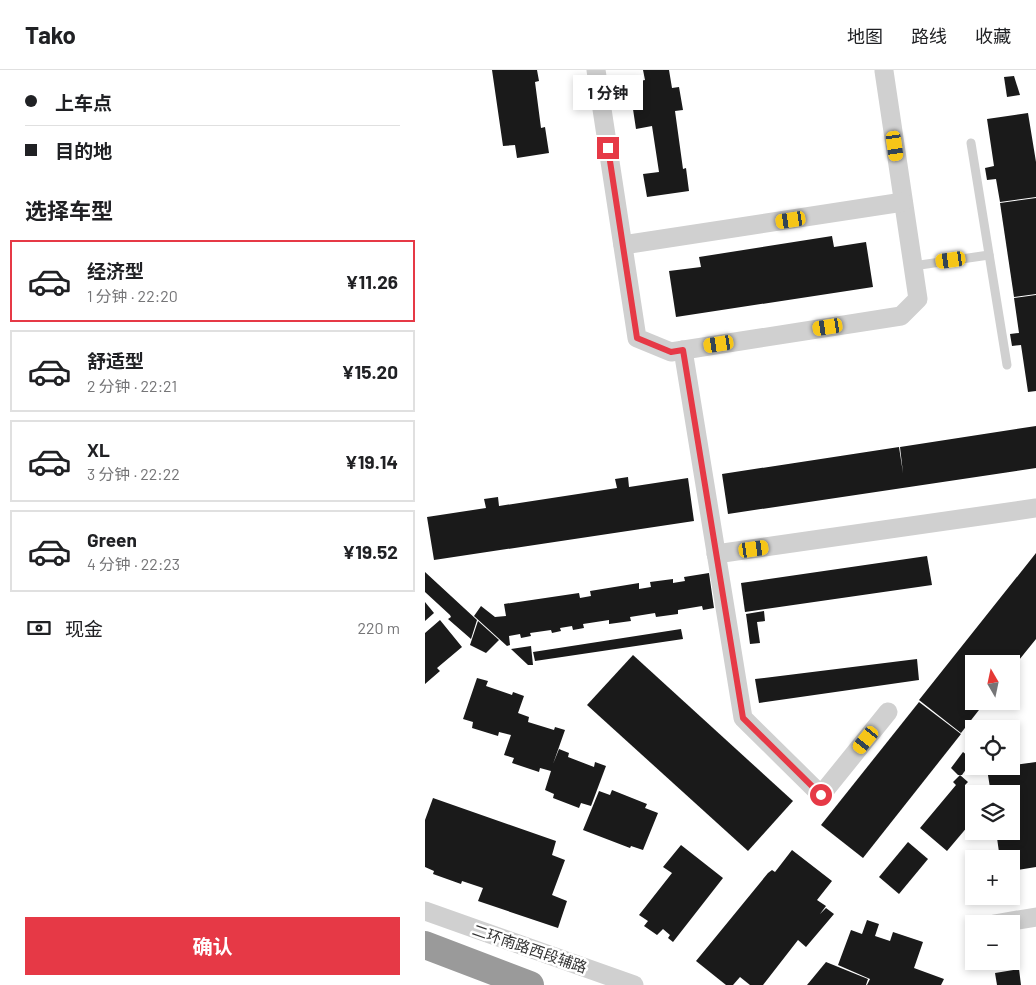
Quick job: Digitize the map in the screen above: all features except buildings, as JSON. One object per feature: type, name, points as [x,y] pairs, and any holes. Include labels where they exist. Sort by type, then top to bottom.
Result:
[{"type":"highway","points":[[425,945],[529,985]]},
{"type":"street","points":[[596,70],[637,338],[671,352],[901,316],[918,299],[884,70],[888,70]]},
{"type":"street","points":[[623,245],[903,202]]},
{"type":"street","points":[[683,350],[743,718],[821,795],[888,712]]},
{"type":"street","points":[[716,554],[1036,508]]},
{"type":"street","name":"二环南路西段辅路","points":[[425,912],[634,985]]},
{"type":"street","points":[[1020,920],[1036,917]]},
{"type":"lane","points":[[971,143],[1007,365]]},
{"type":"lane","points":[[913,266],[989,255]]},
{"type":"route","points":[[608,148],[637,338],[671,352],[683,350],[743,718],[821,795]]}]
